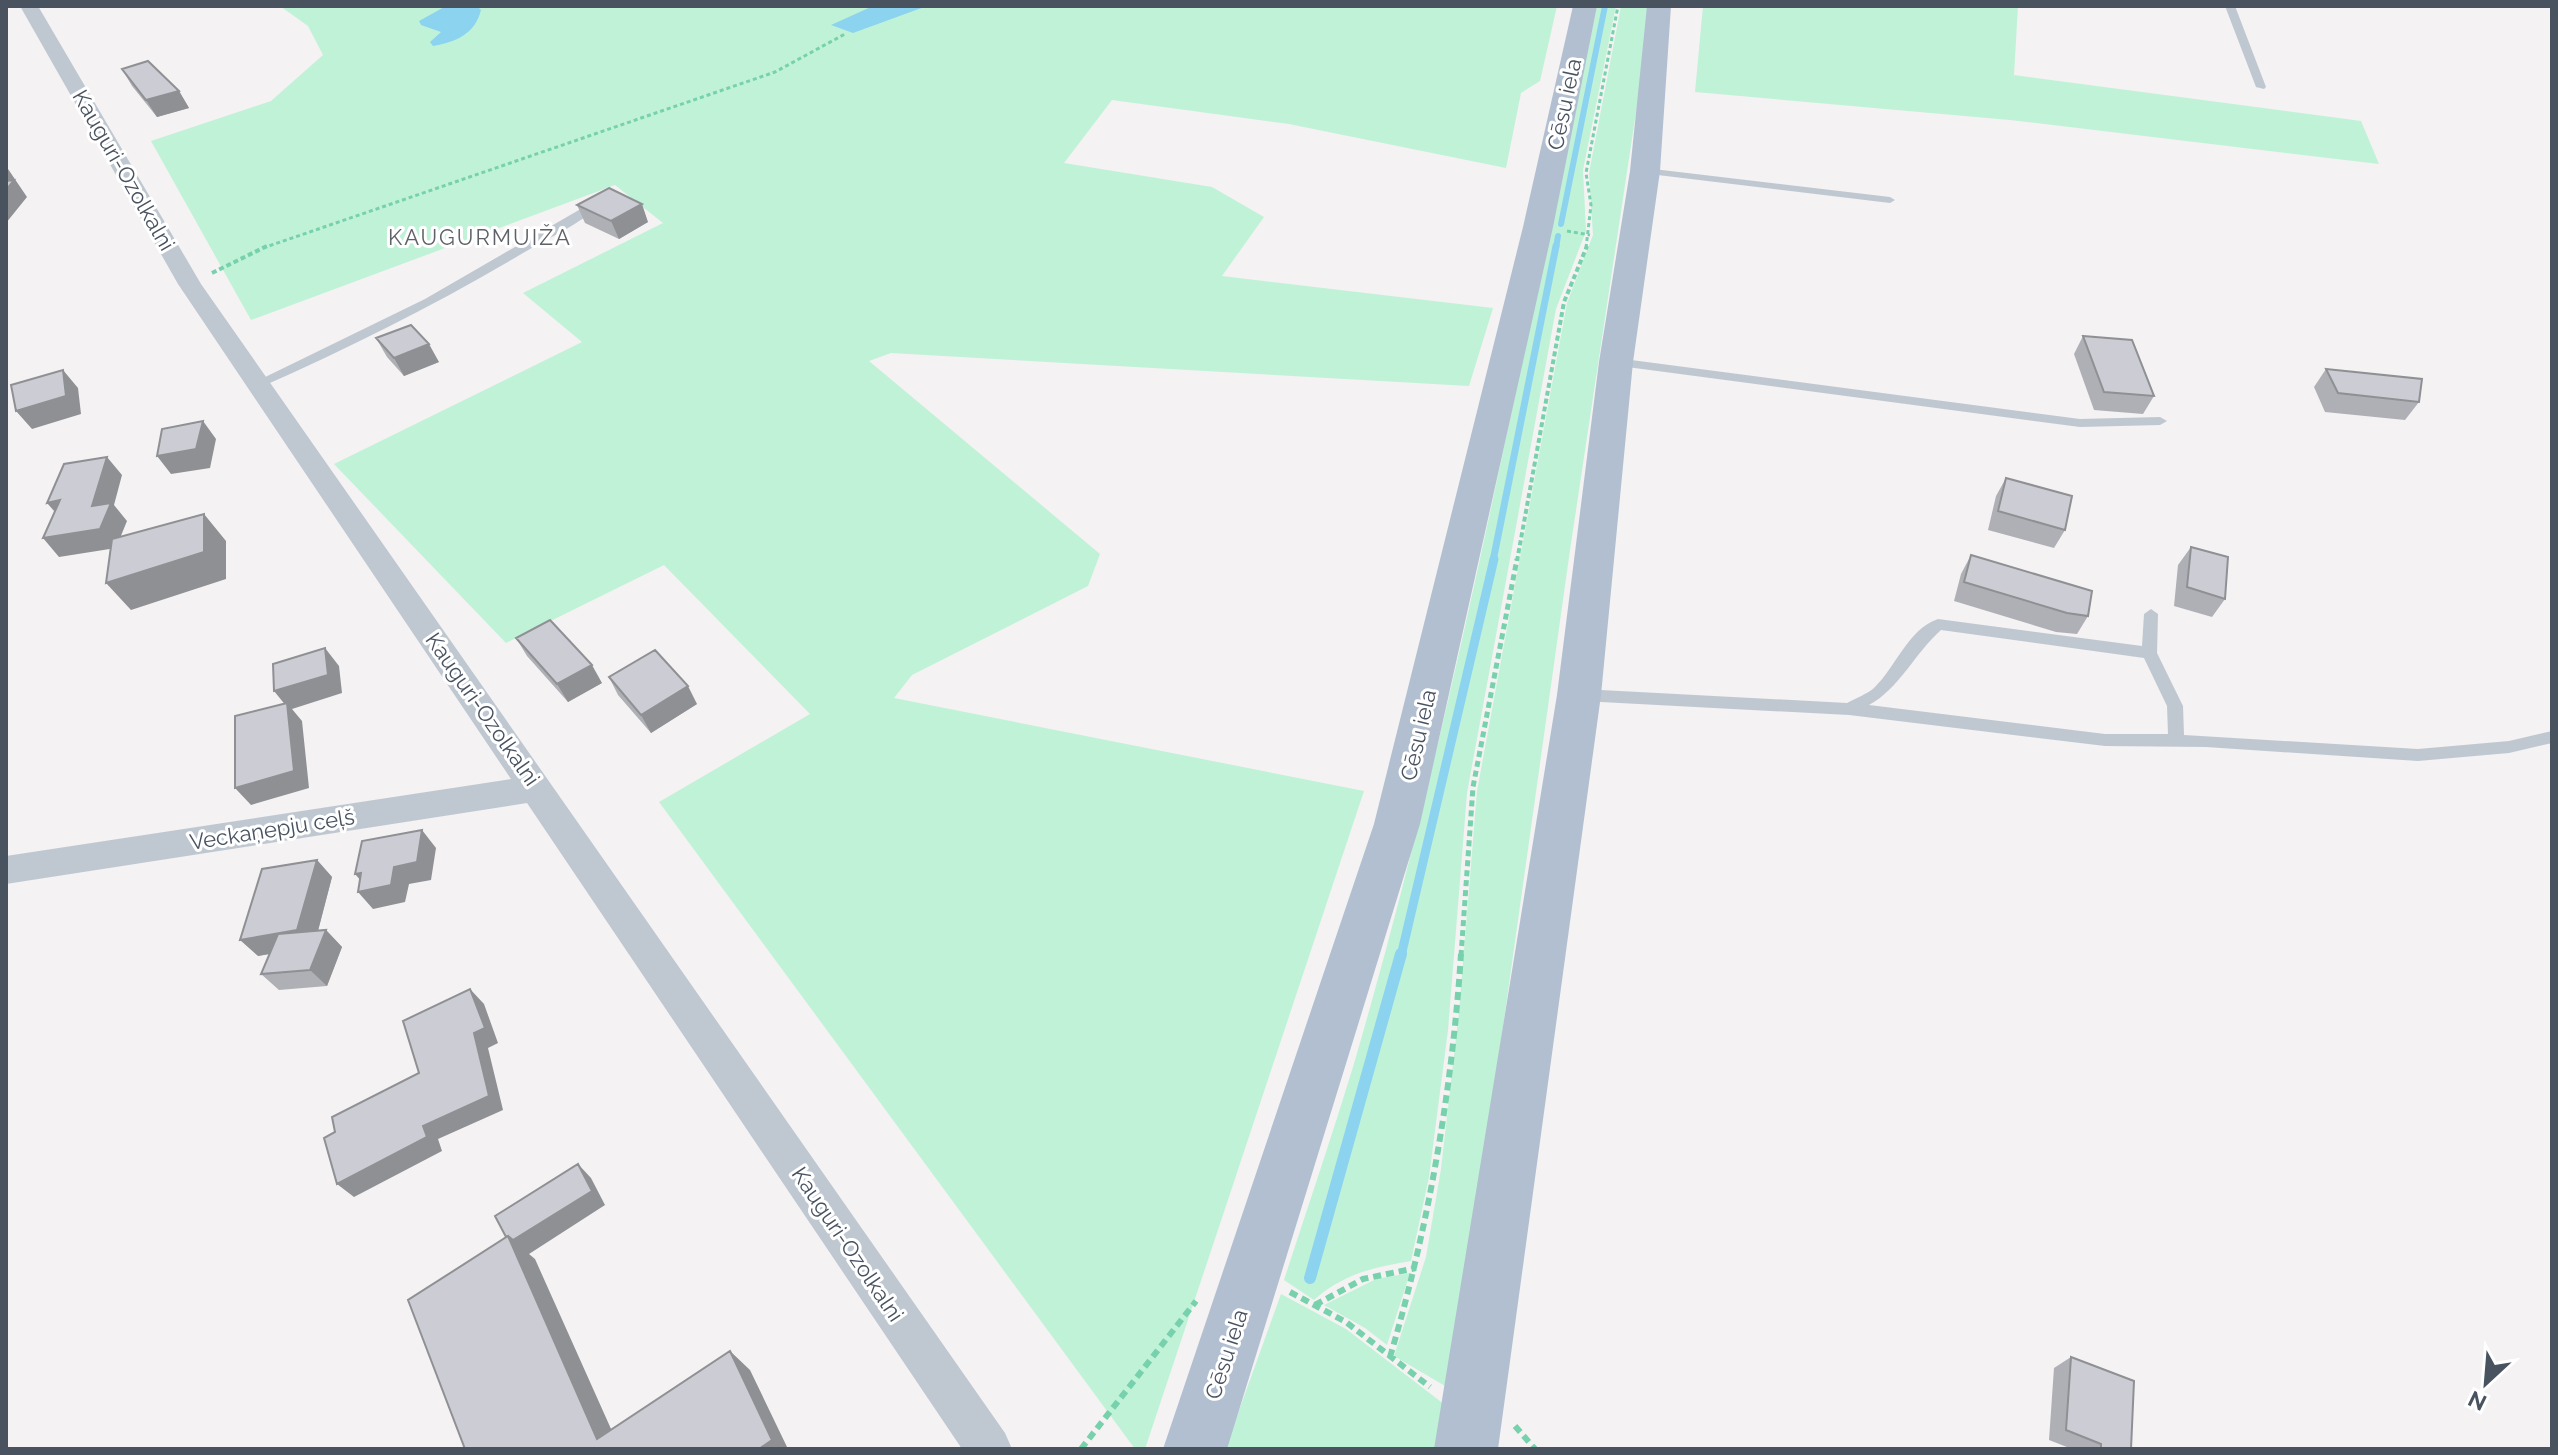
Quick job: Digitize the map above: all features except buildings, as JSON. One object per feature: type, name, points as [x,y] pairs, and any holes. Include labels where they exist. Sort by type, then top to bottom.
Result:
[{"type":"main road","name":"Cēsu iela","points":[[1195,1449],[1397,824],[1538,227],[1585,6]]},
{"type":"main road","points":[[1466,1449],[1579,695],[1616,362],[1645,171],[1659,6]]},
{"type":"street","name":"Kauguri-Ozolkalni","points":[[29,6],[190,284],[955,1401]]},
{"type":"street","name":"Veckaņepju ceļš","points":[[6,870],[537,788]]},
{"type":"street","points":[[955,1401],[989,1449]]},
{"type":"street","points":[[955,1401],[1001,1449]]},
{"type":"lane","points":[[2230,6],[2261,87]]},
{"type":"lane","points":[[1645,171],[1890,200]]},
{"type":"lane","points":[[257,384],[348,345],[485,273],[595,205]]},
{"type":"lane","points":[[1616,362],[2080,423],[2160,421]]},
{"type":"lane","points":[[2151,614],[2149,653],[2175,706],[2176,741]]},
{"type":"lane","points":[[1849,709],[1879,693],[1919,641],[1938,624],[2149,653]]},
{"type":"lane","points":[[1579,695],[1849,709],[2105,740],[2418,755],[2509,747],[2552,737]]},
{"type":"path","points":[[1390,1357],[1416,1268],[1445,1112],[1461,961],[1473,787],[1537,459],[1564,302],[1589,242],[1591,205],[1586,173],[1618,6]]},
{"type":"path","points":[[190,284],[274,243],[775,72],[845,34]]},
{"type":"path","points":[[1315,1305],[1339,1287],[1382,1272],[1416,1268]]},
{"type":"path","points":[[1283,1289],[1346,1322],[1444,1396]]},
{"type":"path","points":[[1081,1449],[1125,1388],[1203,1292]]},
{"type":"green space","points":[[280,6],[1557,6],[1540,81],[1521,93],[1506,168],[1289,124],[1112,100],[1064,163],[1212,187],[1264,217],[1222,276],[1493,308],[1469,386],[891,353],[869,361],[1100,554],[1088,586],[912,675],[894,698],[1364,791],[1145,1449],[1135,1449],[659,802],[810,714],[664,565],[506,643],[334,464],[582,342],[523,293],[663,223],[615,185],[251,320],[151,141],[271,101],[323,55],[308,26]]},
{"type":"green space","points":[[1597,6],[1616,6],[1583,170],[1586,231],[1556,309],[1467,793],[1448,1030],[1429,1177],[1411,1261],[1360,1273],[1336,1284],[1314,1300],[1284,1280],[1353,1067],[1423,804],[1484,539]]},
{"type":"green space","points":[[1621,6],[1652,6],[1570,550],[1452,1390],[1394,1356],[1426,1257],[1441,1169],[1459,1012],[1477,791],[1567,303],[1593,235],[1589,173]]},
{"type":"green space","points":[[1703,6],[2018,6],[2014,75],[2361,121],[2379,164],[2010,120],[1695,92]]},
{"type":"green space","points":[[1410,1273],[1387,1345],[1365,1328],[1324,1305],[1376,1279]]},
{"type":"green space","points":[[1281,1294],[1346,1329],[1449,1408],[1443,1449],[1225,1449]]},
{"type":"water","points":[[446,6],[477,6],[481,10],[474,25],[463,36],[433,46],[430,42],[441,32],[421,25],[419,21]]},
{"type":"water","points":[[873,6],[927,6],[853,33],[831,25]]},
{"type":"waterway","points":[[1561,224],[1605,6]]},
{"type":"waterway","points":[[1556,248],[1558,236]]},
{"type":"waterway","points":[[1493,561],[1556,246]]},
{"type":"waterway","points":[[1401,956],[1494,559]]},
{"type":"waterway","points":[[1310,1278],[1401,954]]},
{"type":"district","name":"KAUGURMUIŽA","points":[[480,237]]}]
